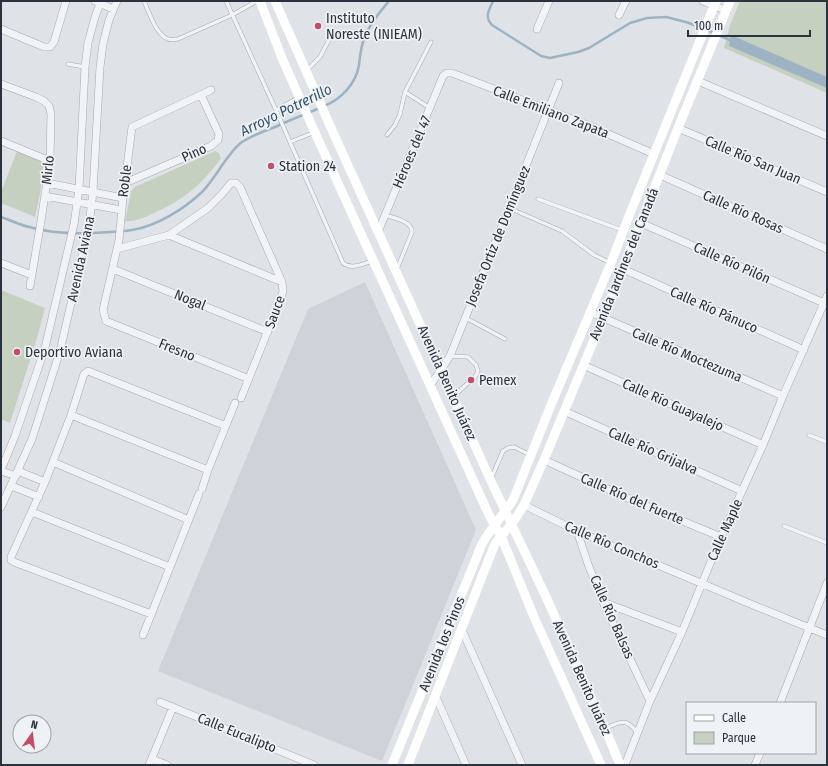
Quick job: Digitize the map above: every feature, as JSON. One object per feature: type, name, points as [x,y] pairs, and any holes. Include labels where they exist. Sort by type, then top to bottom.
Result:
[{"type":"street","points":[[1,29],[44,47],[50,47],[54,42],[66,1]]},
{"type":"street","name":"Avenida Aviana","points":[[1,508],[32,440],[60,351],[84,247],[92,205],[100,67],[103,44],[113,9],[117,1]]},
{"type":"street","name":"Avenida Benito Juárez","points":[[260,1],[282,58],[489,515],[501,536],[534,617],[601,765]]},
{"type":"street","name":"Avenida Benito Juárez","points":[[275,1],[505,512],[547,599],[620,765]]},
{"type":"street","points":[[537,29],[549,1]]},
{"type":"street","points":[[619,15],[626,1]]},
{"type":"street","points":[[703,1],[715,3],[727,11]]},
{"type":"street","name":"Avenida Jardines del Canadá","points":[[512,524],[524,505],[544,460],[623,269],[678,128],[730,1]]},
{"type":"street","points":[[99,2],[113,9]]},
{"type":"street","name":"Avenida Aviana","points":[[1,471],[15,436],[44,348],[74,224],[79,189],[85,67],[88,43],[99,2]]},
{"type":"street","name":"Avenida Jardines del Canadá","points":[[505,512],[513,500],[611,263],[715,3]]},
{"type":"street","name":"Calle Emiliano Zapata","points":[[447,73],[452,73],[590,126],[654,154]]},
{"type":"street","name":"Héroes del 47","points":[[378,232],[443,76],[447,73]]},
{"type":"street","points":[[698,81],[827,136]]},
{"type":"street","name":"Josefa Ortiz de Domínguez","points":[[430,386],[450,356],[559,83]]},
{"type":"street","name":"Mirlo","points":[[1,84],[44,101],[51,114],[50,161],[30,286]]},
{"type":"street","name":"Roble","points":[[106,321],[103,310],[119,240],[132,127],[211,90]]},
{"type":"street","name":"Pino","points":[[125,183],[211,146],[218,140],[219,134],[201,95]]},
{"type":"street","name":"Calle Río San Juan","points":[[678,128],[827,192]]},
{"type":"street","points":[[1,141],[50,161]]},
{"type":"street","name":"Calle Río Rosas","points":[[660,174],[827,249]]},
{"type":"street","points":[[47,183],[123,198]]},
{"type":"street","name":"Sauce","points":[[169,235],[208,208],[231,183],[236,183],[240,187],[282,282],[283,291],[241,398]]},
{"type":"street","points":[[45,196],[122,210]]},
{"type":"street","name":"Calle Río Pilón","points":[[641,223],[824,303]]},
{"type":"street","points":[[117,249],[169,235],[282,282]]},
{"type":"street","points":[[1,262],[32,275]]},
{"type":"street","name":"Nogal","points":[[113,269],[268,332]]},
{"type":"street","name":"Calle Río Pánuco","points":[[623,269],[804,350]]},
{"type":"street","name":"Calle Maple","points":[[625,765],[650,701],[682,632],[827,296]]},
{"type":"street","name":"Calle Río Moctezuma","points":[[590,312],[783,396]]},
{"type":"street","name":"Fresno","points":[[106,321],[249,379]]},
{"type":"street","name":"Calle Río Guayalejo","points":[[583,365],[763,445]]},
{"type":"street","points":[[151,614],[11,560],[53,462],[71,415],[84,374],[88,371],[226,426]]},
{"type":"street","points":[[143,635],[235,404]]},
{"type":"street","name":"Calle Río Grijalva","points":[[564,411],[742,492]]},
{"type":"street","points":[[71,415],[208,470]]},
{"type":"street","name":"Calle Río del Fuerte","points":[[544,460],[632,500],[722,537]]},
{"type":"street","points":[[53,462],[189,520]]},
{"type":"street","points":[[1,471],[17,473],[45,482]]},
{"type":"street","points":[[12,486],[39,497]]},
{"type":"street","name":"Calle Río Conchos","points":[[524,505],[577,531],[827,635]]},
{"type":"street","points":[[32,512],[170,567]]},
{"type":"street","name":"Avenida los Pinos","points":[[392,765],[486,536],[505,512]]},
{"type":"street","name":"Avenida los Pinos","points":[[408,765],[495,544],[512,524]]},
{"type":"street","name":"Calle Río Balsas","points":[[577,531],[603,602],[650,701]]},
{"type":"street","points":[[780,702],[827,583]]},
{"type":"street","points":[[603,602],[682,632]]},
{"type":"street","points":[[462,630],[522,765]]},
{"type":"street","points":[[436,697],[466,765]]},
{"type":"street","name":"Calle Eucalipto","points":[[160,702],[314,765]]},
{"type":"street","points":[[168,765],[151,762],[173,707]]},
{"type":"street","points":[[755,765],[760,754]]},
{"type":"lane","points":[[144,1],[158,30],[169,40],[178,39],[232,15],[256,1]]},
{"type":"lane","points":[[226,1],[288,136],[343,262],[346,266],[352,266],[374,261]]},
{"type":"lane","points":[[306,71],[320,57],[332,34]]},
{"type":"lane","points":[[387,135],[395,125],[400,114],[405,92],[431,42]]},
{"type":"lane","points":[[68,64],[85,67]]},
{"type":"lane","points":[[405,92],[430,108]]},
{"type":"lane","points":[[276,110],[301,100]]},
{"type":"lane","points":[[290,142],[314,129]]},
{"type":"lane","points":[[538,199],[623,231]]},
{"type":"lane","points":[[509,208],[562,231],[594,255],[611,263]]},
{"type":"lane","points":[[386,215],[406,222],[410,224],[412,228],[412,232],[396,272]]},
{"type":"lane","points":[[465,318],[505,339]]},
{"type":"lane","points":[[450,356],[468,357],[476,366],[478,371],[474,377]]},
{"type":"lane","points":[[453,397],[468,383]]},
{"type":"lane","points":[[809,435],[827,442]]},
{"type":"lane","points":[[491,481],[504,451],[508,448],[514,447],[531,456]]},
{"type":"lane","points":[[784,526],[827,543]]},
{"type":"lane","points":[[605,728],[626,722],[638,733]]},
{"type":"shaded area","points":[[365,282],[476,530],[382,761],[158,671],[308,309]]},
{"type":"green space","points":[[740,1],[827,1],[827,93],[724,48],[730,25]]},
{"type":"green space","points":[[17,151],[44,163],[35,217],[1,203],[1,192]]},
{"type":"green space","points":[[215,151],[219,153],[221,158],[214,168],[199,184],[182,198],[163,209],[142,218],[125,221],[131,191],[135,187]]},
{"type":"green space","name":"Deportivo Aviana","points":[[1,290],[45,308],[10,423],[1,419]]},
{"type":"water","points":[[731,35],[827,77],[827,88],[729,46]]},
{"type":"waterway","name":"Arroyo Potrerillo","points":[[324,106],[342,95],[355,78],[359,65],[360,53],[366,34],[373,21],[389,1]]},
{"type":"waterway","name":"Arroyo Potrerillo","points":[[493,1],[488,16],[488,19],[492,25],[541,56],[550,58],[589,48],[630,23],[647,18],[666,17],[702,28]]},
{"type":"waterway","name":"Arroyo Potrerillo","points":[[707,30],[732,41]]},
{"type":"waterway","name":"Arroyo Potrerillo","points":[[1,217],[37,229],[68,233],[122,231],[151,225],[170,216],[187,205],[202,192],[231,152],[242,142],[320,108]]},
{"type":"place","name":"Instituto Noreste (INIEAM)","points":[[318,26]]},
{"type":"place","name":"Station 24","points":[[271,166]]},
{"type":"place","name":"Deportivo Aviana","points":[[17,352]]},
{"type":"place","name":"Pemex","points":[[471,380]]}]
